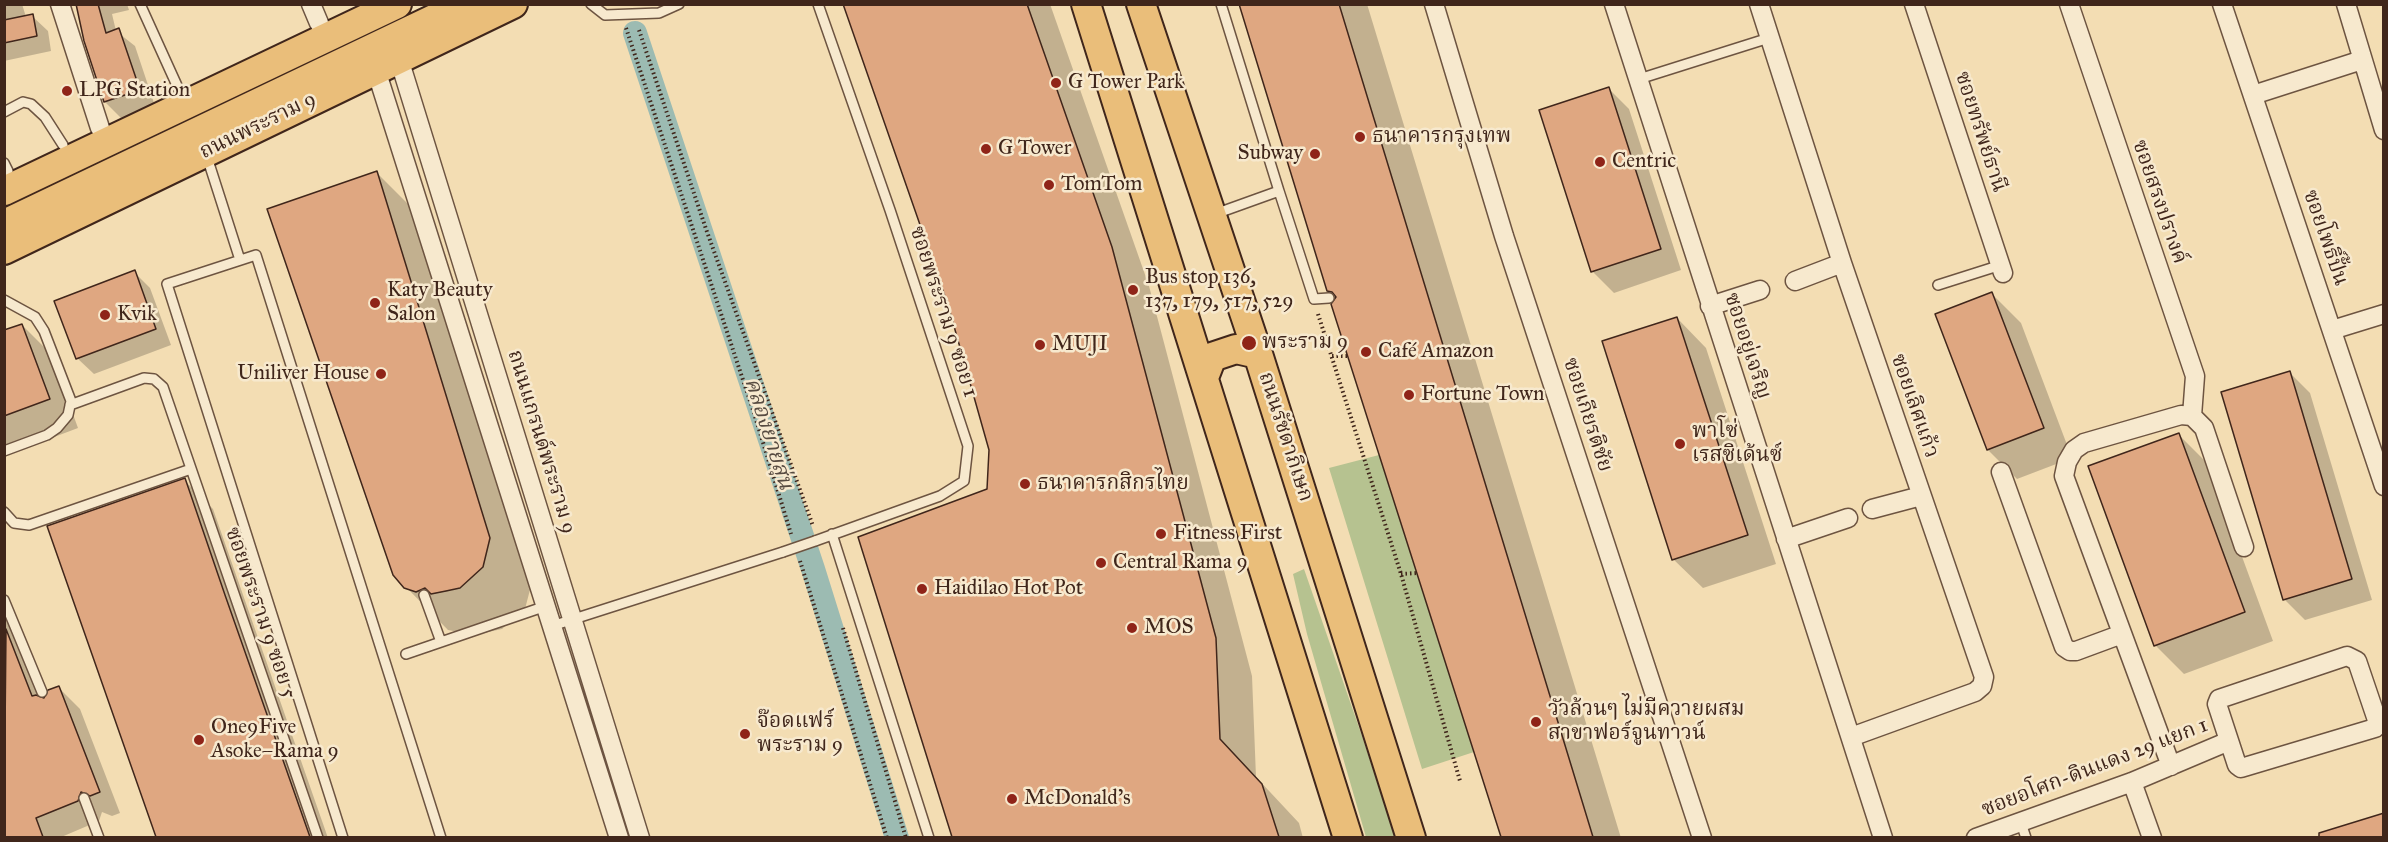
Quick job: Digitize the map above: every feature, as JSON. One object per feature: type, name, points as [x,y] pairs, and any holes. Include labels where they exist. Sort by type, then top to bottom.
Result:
[{"type":"main road","points":[[5,174],[179,90],[315,14],[359,4]]},
{"type":"main road","points":[[5,174],[396,4]]},
{"type":"main road","name":"ถนนพระราม 9","points":[[4,224],[465,4]]},
{"type":"main road","name":"ถนนพระราม 9","points":[[4,250],[513,4]]},
{"type":"main road","points":[[1086,4],[1205,375],[1348,837]]},
{"type":"main road","name":"ถนนรัชดาภิเษก","points":[[1141,4],[1258,354],[1411,837]]},
{"type":"main road","points":[[1205,375],[1212,357],[1236,349],[1258,354]]},
{"type":"street","points":[[60,4],[100,128]]},
{"type":"street","name":"ซอยเกียรติชัย","points":[[1434,4],[1504,236],[1702,837]]},
{"type":"street","name":"ซอยอยู่เจริญ","points":[[1614,4],[1883,837]]},
{"type":"street","name":"ซอยเลิศแก้ว","points":[[1759,4],[1842,263],[1984,677],[1982,686],[1975,692],[1851,737]]},
{"type":"street","name":"ซอยทรัพย์ธานี","points":[[1914,4],[2002,269]]},
{"type":"street","name":"ซอยสรงปรางค์","points":[[2069,4],[2195,376],[2192,416]]},
{"type":"street","name":"ซอยโพธิ์ปั้น","points":[[2222,4],[2332,330],[2378,447],[2384,486]]},
{"type":"street","points":[[2346,4],[2384,130]]},
{"type":"street","points":[[2253,95],[2362,60]]},
{"type":"street","name":"ถนนแกรนด์พระราม 9","points":[[388,65],[546,606],[619,837]]},
{"type":"street","name":"ถนนแกรนด์พระราม 9","points":[[388,65],[573,620],[640,837]]},
{"type":"street","points":[[1795,281],[1842,263]]},
{"type":"street","points":[[1710,306],[1760,290]]},
{"type":"street","points":[[2332,330],[2384,314]]},
{"type":"street","points":[[2170,766],[2064,476],[2067,462],[2074,450],[2084,443],[2181,416],[2192,416],[2204,428],[2244,547]]},
{"type":"street","points":[[2001,472],[2064,647],[2070,651],[2076,651],[2122,634]]},
{"type":"street","points":[[1872,509],[1921,496]]},
{"type":"street","points":[[1786,539],[1848,518]]},
{"type":"street","points":[[2347,656],[2357,661],[2377,720],[2372,730],[2246,769],[2238,765],[2229,741],[2217,704],[2223,696],[2347,656]]},
{"type":"street","name":"ซอยอโศก-ดินแดง 29 แยก 1","points":[[1976,837],[2024,830],[2229,741]]},
{"type":"street","points":[[2132,782],[2152,837]]},
{"type":"lane","points":[[140,4],[179,90]]},
{"type":"lane","points":[[591,4],[605,15],[659,13],[679,4]]},
{"type":"lane","name":"ซอยพระราม 9 ซอย 1","points":[[552,626],[783,552],[940,496],[964,481],[968,446],[890,210],[818,4]]},
{"type":"lane","points":[[1221,4],[1314,299],[1329,298]]},
{"type":"lane","points":[[1639,79],[1769,38]]},
{"type":"lane","points":[[4,112],[23,102],[31,104],[45,117],[63,145]]},
{"type":"lane","points":[[206,152],[240,260]]},
{"type":"lane","points":[[1212,215],[1279,191]]},
{"type":"lane","points":[[343,837],[167,284],[256,255],[441,837]]},
{"type":"lane","points":[[1938,285],[2002,269]]},
{"type":"lane","points":[[4,300],[35,317],[44,331],[71,400],[68,415],[47,435],[4,451]]},
{"type":"lane","name":"ซอยพระราม 9 ซอย 5","points":[[70,405],[144,378],[154,379],[163,387],[318,837]]},
{"type":"lane","points":[[4,512],[14,523],[29,525],[191,469]]},
{"type":"lane","points":[[832,534],[929,837]]},
{"type":"lane","points":[[424,595],[441,642]]},
{"type":"lane","points":[[4,600],[42,692]]},
{"type":"lane","points":[[406,654],[546,606]]},
{"type":"lane","points":[[84,798],[99,837]]},
{"type":"path","points":[[621,15],[754,413],[791,536]]},
{"type":"path","points":[[621,15],[641,31],[706,229],[816,540]]},
{"type":"path","points":[[1314,299],[1401,574],[1461,781]]},
{"type":"path","points":[[1332,356],[1347,356]]},
{"type":"path","points":[[798,555],[887,837]]},
{"type":"path","points":[[1401,574],[1417,573]]},
{"type":"path","points":[[841,621],[906,837]]},
{"type":"green space","points":[[1379,455],[1474,752],[1422,769],[1329,468]]},
{"type":"green space","points":[[1304,569],[1395,837],[1366,837],[1307,634],[1293,574]]},
{"type":"building","points":[[76,4],[98,4],[106,33],[119,28],[140,90],[104,102],[84,41]]},
{"type":"building","points":[[843,4],[1027,4],[1112,247],[1216,638],[1220,739],[1262,784],[1279,837],[952,837],[858,537],[987,489],[989,450],[948,305]]},
{"type":"building","name":"Fortune Town","points":[[1239,4],[1339,4],[1593,837],[1501,837],[1331,304],[1336,297],[1332,292],[1327,291]]},
{"type":"building","points":[[33,14],[37,36],[4,43],[4,20]]},
{"type":"building","points":[[1609,87],[1661,249],[1591,272],[1539,110]]},
{"type":"building","name":"Uniliver House","points":[[377,171],[490,538],[483,567],[460,588],[431,594],[425,588],[416,592],[404,588],[393,575],[267,209]]},
{"type":"building","name":"Kvik","points":[[135,270],[156,329],[76,359],[54,301]]},
{"type":"building","points":[[1992,292],[2044,428],[1987,450],[1935,314]]},
{"type":"building","points":[[1677,317],[1748,535],[1672,560],[1602,341]]},
{"type":"building","points":[[22,324],[50,399],[4,416],[4,330]]},
{"type":"building","points":[[2290,371],[2352,579],[2283,600],[2221,392]]},
{"type":"building","points":[[2179,433],[2245,612],[2154,646],[2088,466]]},
{"type":"building","name":"One9Five Asoke–Rama 9","points":[[185,478],[310,837],[156,837],[47,526]]},
{"type":"building","points":[[6,629],[32,696],[44,698],[48,690],[59,686],[100,792],[90,796],[81,792],[78,801],[36,818],[43,837],[4,837]]},
{"type":"building","points":[[2384,813],[2384,837],[2319,837],[2319,833]]},
{"type":"waterway","name":"คลองยายสุ่น","points":[[635,33],[813,569],[897,838]]},
{"type":"place","name":"G Tower Park","points":[[1056,83]]},
{"type":"place","name":"LPG Station","points":[[67,91]]},
{"type":"place","name":"ธนาคารกรุงเทพ","points":[[1360,137]]},
{"type":"place","name":"G Tower","points":[[986,149]]},
{"type":"place","name":"Subway","points":[[1315,154]]},
{"type":"place","name":"Centric","points":[[1600,162]]},
{"type":"place","name":"TomTom","points":[[1049,185]]},
{"type":"place","name":"Bus stop 136, 137, 179, 517, 529","points":[[1133,290]]},
{"type":"place","name":"Katy Beauty Salon","points":[[375,303]]},
{"type":"place","name":"Kvik","points":[[105,315]]},
{"type":"place","name":"พระราม 9","points":[[1249,343]]},
{"type":"place","name":"MUJI","points":[[1040,345]]},
{"type":"place","name":"Café Amazon","points":[[1366,352]]},
{"type":"place","name":"Uniliver House","points":[[381,374]]},
{"type":"place","name":"Fortune Town","points":[[1409,395]]},
{"type":"place","name":"พาโซ่ เรสซิเด้นซ์","points":[[1680,444]]},
{"type":"place","name":"ธนาคารกสิกรไทย","points":[[1025,484]]},
{"type":"place","name":"Fitness First","points":[[1161,534]]},
{"type":"place","name":"Central Rama 9","points":[[1101,563]]},
{"type":"place","name":"Haidilao Hot Pot","points":[[922,589]]},
{"type":"place","name":"MOS","points":[[1132,628]]},
{"type":"place","name":"วัวล้วนๆ ไม่มีควายผสม สาขาฟอร์จูนทาวน์","points":[[1536,722]]},
{"type":"place","name":"จ๊อดแฟร์ พระราม 9","points":[[745,734]]},
{"type":"place","name":"One9Five Asoke–Rama 9","points":[[199,740]]},
{"type":"place","name":"McDonald's","points":[[1012,799]]}]
